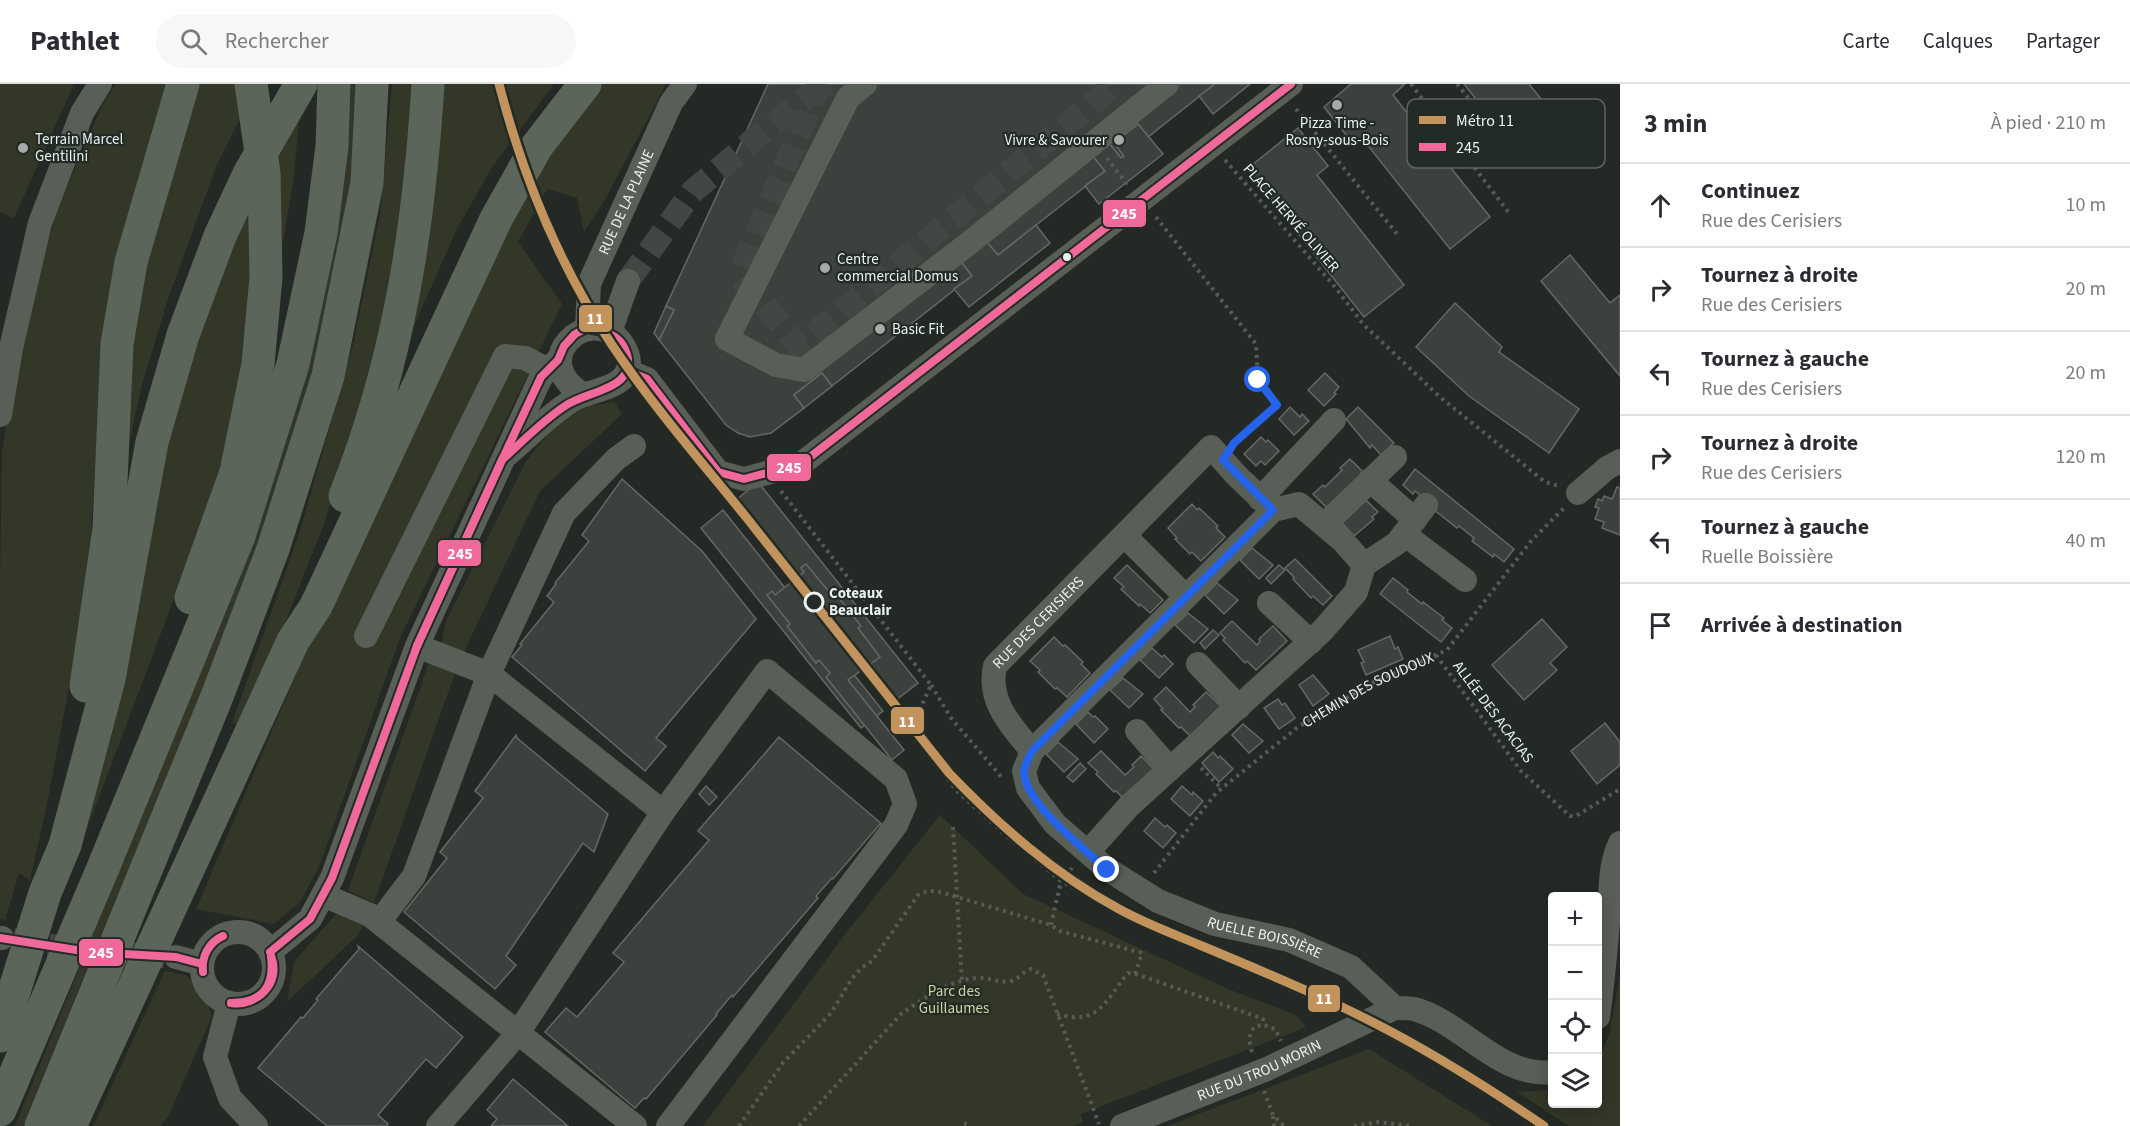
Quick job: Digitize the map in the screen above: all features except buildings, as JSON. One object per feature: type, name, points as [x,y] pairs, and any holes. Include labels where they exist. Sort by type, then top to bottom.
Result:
[{"type":"highway","points":[[45,893],[52,842],[86,688],[109,528],[117,344],[131,262],[183,84]]},
{"type":"highway","points":[[180,685],[177,639],[236,472],[258,364],[266,277],[264,173],[251,84]]},
{"type":"highway","points":[[0,1036],[45,893],[65,844],[109,679],[152,442],[183,335],[220,237],[249,174],[301,84]]},
{"type":"highway","points":[[0,1110],[180,685],[239,536],[293,364],[321,232],[332,146],[334,84]]},
{"type":"highway","points":[[40,1126],[224,678],[273,549],[328,376],[367,183],[372,84]]},
{"type":"highway","points":[[293,641],[302,601],[360,458],[387,369],[408,275],[423,169],[428,84]]},
{"type":"highway","points":[[70,1126],[293,641],[316,606],[496,219],[537,146],[585,84]]},
{"type":"street","points":[[0,415],[10,348],[40,223],[82,113],[100,84]]},
{"type":"street","name":"RUE DE LA PLAINE","points":[[598,330],[589,284],[671,103],[685,84]]},
{"type":"street","points":[[865,84],[848,98],[727,339],[776,365],[804,370],[968,244],[1167,84]]},
{"type":"street","points":[[628,371],[646,379],[718,472],[744,479],[801,464],[817,454],[1286,88]]},
{"type":"street","points":[[598,330],[628,281]]},
{"type":"street","points":[[270,952],[310,919],[332,878],[417,646],[502,460],[541,377],[553,365],[564,346],[575,334],[598,330],[616,337],[627,353],[629,361],[628,371],[621,380],[564,406],[502,460]]},
{"type":"street","points":[[366,636],[506,356],[553,365],[571,387],[584,395]]},
{"type":"street","points":[[1032,751],[1186,597],[1267,505],[1334,420]]},
{"type":"street","points":[[379,922],[414,876],[489,674],[564,513],[616,459],[634,446]]},
{"type":"street","name":"RUE DES CERISIERS","points":[[1032,751],[1006,721],[995,695],[996,666],[1211,447],[1223,460]]},
{"type":"street","points":[[1324,525],[1395,457]]},
{"type":"street","points":[[1223,460],[1267,505],[1299,504],[1343,542],[1364,566]]},
{"type":"street","points":[[1578,494],[1606,468],[1620,461]]},
{"type":"street","points":[[1371,480],[1415,520],[1465,580]]},
{"type":"street","points":[[1088,852],[1116,819],[1322,632],[1356,592],[1364,566],[1397,543],[1415,520]]},
{"type":"street","points":[[1125,536],[1186,597]]},
{"type":"street","points":[[1269,603],[1311,642]]},
{"type":"street","points":[[417,646],[489,674],[663,812]]},
{"type":"street","points":[[1198,664],[1239,707]]},
{"type":"street","points":[[438,1126],[518,1033],[663,812],[767,671],[896,779],[905,804],[896,825],[668,1126]]},
{"type":"street","points":[[1137,731],[1179,761]]},
{"type":"street","name":"RUELLE BOISSIÈRE","points":[[1032,751],[1024,771],[1028,788],[1055,824],[1107,870],[1140,892],[1215,924],[1289,940],[1350,967],[1395,1008]]},
{"type":"street","points":[[1600,1000],[1612,872],[1615,854],[1620,843]]},
{"type":"street","points":[[323,895],[370,915],[634,1126]]},
{"type":"street","points":[[237,932],[257,937],[270,952],[274,972],[266,991],[258,998],[239,1004],[229,1003],[212,992],[206,984],[202,964],[205,954],[218,938],[237,932]]},
{"type":"street","points":[[176,957],[202,964]]},
{"type":"street","points":[[229,1003],[214,1057],[230,1098],[255,1126]]},
{"type":"street","points":[[1395,1008],[1413,1009],[1434,1017],[1516,1067],[1532,1072],[1548,1071]]},
{"type":"street","name":"RUE DU TROU MORIN","points":[[1122,1126],[1255,1065],[1363,1023],[1395,1008]]},
{"type":"path","points":[[1411,84],[1422,99]]},
{"type":"path","points":[[1457,84],[1469,99]]},
{"type":"path","points":[[1286,88],[1397,234]]},
{"type":"path","name":"PLACE HERVÉ OLIVIER","points":[[1213,146],[1363,324],[1440,397],[1545,482],[1578,494]]},
{"type":"path","points":[[1107,157],[1126,183],[1110,206],[1120,218]]},
{"type":"path","points":[[1475,168],[1509,213]]},
{"type":"path","points":[[1143,199],[1256,344],[1258,380],[1277,405],[1234,443],[1223,460]]},
{"type":"path","points":[[767,473],[931,685],[951,718],[1010,786]]},
{"type":"path","name":"CHEMIN DES SOUDOUX","points":[[1140,892],[1216,793],[1298,727],[1372,683],[1448,650],[1531,541],[1578,494]]},
{"type":"path","name":"ALLÉE DES ACACIAS","points":[[1436,655],[1521,771],[1570,816],[1576,816],[1620,789]]},
{"type":"path","points":[[864,672],[957,791],[1003,834],[1061,881],[1155,932],[1253,972],[1363,1023]]},
{"type":"path","points":[[910,731],[931,685]]},
{"type":"path","points":[[1179,761],[1222,789]]},
{"type":"path","points":[[953,827],[962,982]]},
{"type":"path","points":[[1051,925],[1061,881]]},
{"type":"path","points":[[739,1126],[783,1062],[831,1013],[851,980],[861,968],[872,961],[918,895],[927,891],[937,891],[958,897],[1051,925],[1060,931],[1142,953],[1136,974]]},
{"type":"path","points":[[799,1126],[901,1014],[937,990],[978,978],[1008,982],[1031,969],[1043,975],[1100,1126]]},
{"type":"path","points":[[1056,1013],[1074,1018],[1097,1013],[1128,973],[1263,1019],[1264,1025]]},
{"type":"path","points":[[1274,1126],[1273,1115],[1249,1043],[1251,1032],[1255,1026],[1264,1025],[1275,1029],[1283,1047]]},
{"type":"path","points":[[1273,1115],[1284,1126]]},
{"type":"path","points":[[1354,1126],[1377,1122],[1411,1126]]},
{"type":"path","points":[[964,1123],[970,1126]]},
{"type":"green space","name":"Terrain Marcel Gentilini","points":[[0,84],[74,84],[14,218],[0,212]]},
{"type":"green space","points":[[116,84],[168,84],[99,404],[91,531],[76,650],[46,809],[30,880],[19,873],[5,920],[0,919],[2,452],[19,346],[57,210],[102,106]]},
{"type":"green space","points":[[193,84],[239,84],[244,110],[216,167],[168,299],[141,388],[119,492],[127,337]]},
{"type":"green space","points":[[348,84],[357,84],[347,217],[323,331],[284,470],[235,607],[182,742],[23,1126],[15,1126],[225,610]]},
{"type":"green space","points":[[392,84],[413,84],[413,132],[379,346],[324,524],[281,633],[238,725],[232,723],[300,531],[352,349],[380,214]]},
{"type":"green space","points":[[440,84],[554,84],[491,169],[457,229],[408,339]]},
{"type":"green space","points":[[598,84],[666,84],[607,196],[584,232],[577,198],[547,189],[518,242],[562,304],[400,638],[319,867],[300,902],[274,924],[196,909],[317,625],[509,207]]},
{"type":"green space","points":[[299,119],[294,175],[274,298],[270,156]]},
{"type":"green space","points":[[253,190],[248,335],[228,440],[206,514],[79,850],[188,341]]},
{"type":"green space","points":[[614,402],[622,414],[540,491],[463,654],[442,643],[445,623],[526,461],[558,422],[580,407]]},
{"type":"green space","points":[[429,663],[456,670],[374,903],[348,890]]},
{"type":"green space","name":"Parc des Guillaumes","points":[[940,815],[1023,894],[1228,989],[1296,1015],[1306,1027],[1081,1114],[1083,1122],[1074,1126],[703,1126],[846,933]]},
{"type":"green space","points":[[339,910],[368,920],[357,936],[287,1002],[294,962]]},
{"type":"green space","points":[[165,971],[186,975],[203,992],[212,1016],[168,1117],[160,1126],[93,1126]]},
{"type":"green space","points":[[1620,976],[1620,1126],[1569,1126],[1517,1092],[1548,1090],[1548,1108],[1602,1108],[1602,1052],[1609,1034]]},
{"type":"green space","points":[[1369,1049],[1492,1126],[1167,1126]]},
{"type":"tunnel","points":[[827,84],[817,91],[739,275],[799,346],[1116,84]]},
{"type":"tunnel","points":[[628,281],[692,192],[816,91]]},
{"type":"tunnel","points":[[13,940],[89,952],[164,956]]},
{"type":"metro line","name":"11","points":[[499,84],[519,153],[559,252],[575,284],[612,345],[677,432],[949,773],[968,793],[1050,865],[1095,895],[1150,924],[1292,984],[1396,1034],[1496,1094],[1544,1126]]},
{"type":"transit line","name":"245","points":[[628,371],[647,379],[718,472],[744,479],[801,464],[1291,84]]},
{"type":"transit line","name":"245","points":[[587,328],[618,339],[625,349],[628,362],[626,373],[610,386],[565,406],[540,425],[502,460],[541,377],[558,360],[564,346],[575,334],[587,328]]},
{"type":"transit line","name":"245","points":[[417,646],[502,460]]},
{"type":"transit line","name":"245","points":[[417,646],[502,460]]},
{"type":"transit line","name":"245","points":[[270,952],[310,919],[332,878],[417,646]]},
{"type":"transit line","name":"245","points":[[203,972],[203,961],[207,951],[223,936]]},
{"type":"transit line","name":"245","points":[[0,938],[89,952],[176,957],[202,964]]},
{"type":"transit line","name":"245","points":[[231,1003],[251,1000],[264,991],[271,976],[271,956]]},
{"type":"transit line","name":"245","points":[[231,1003],[240,1003],[258,997],[270,984],[273,975],[271,956]]},
{"type":"place","name":"Pizza Time - Rosny-sous-Bois","points":[[1337,105]]},
{"type":"place","name":"Vivre & Savourer","points":[[1119,140]]},
{"type":"place","name":"Terrain Marcel Gentilini","points":[[23,148]]},
{"type":"place","name":"Centre commercial Domus","points":[[825,268]]},
{"type":"place","name":"Basic Fit","points":[[880,329]]},
{"type":"place","name":"Coteaux Beauclair","points":[[814,602]]},
{"type":"route","points":[[1107,870],[1055,824],[1028,788],[1024,771],[1032,751],[1273,510],[1223,460],[1234,443],[1277,405],[1258,380]]}]
